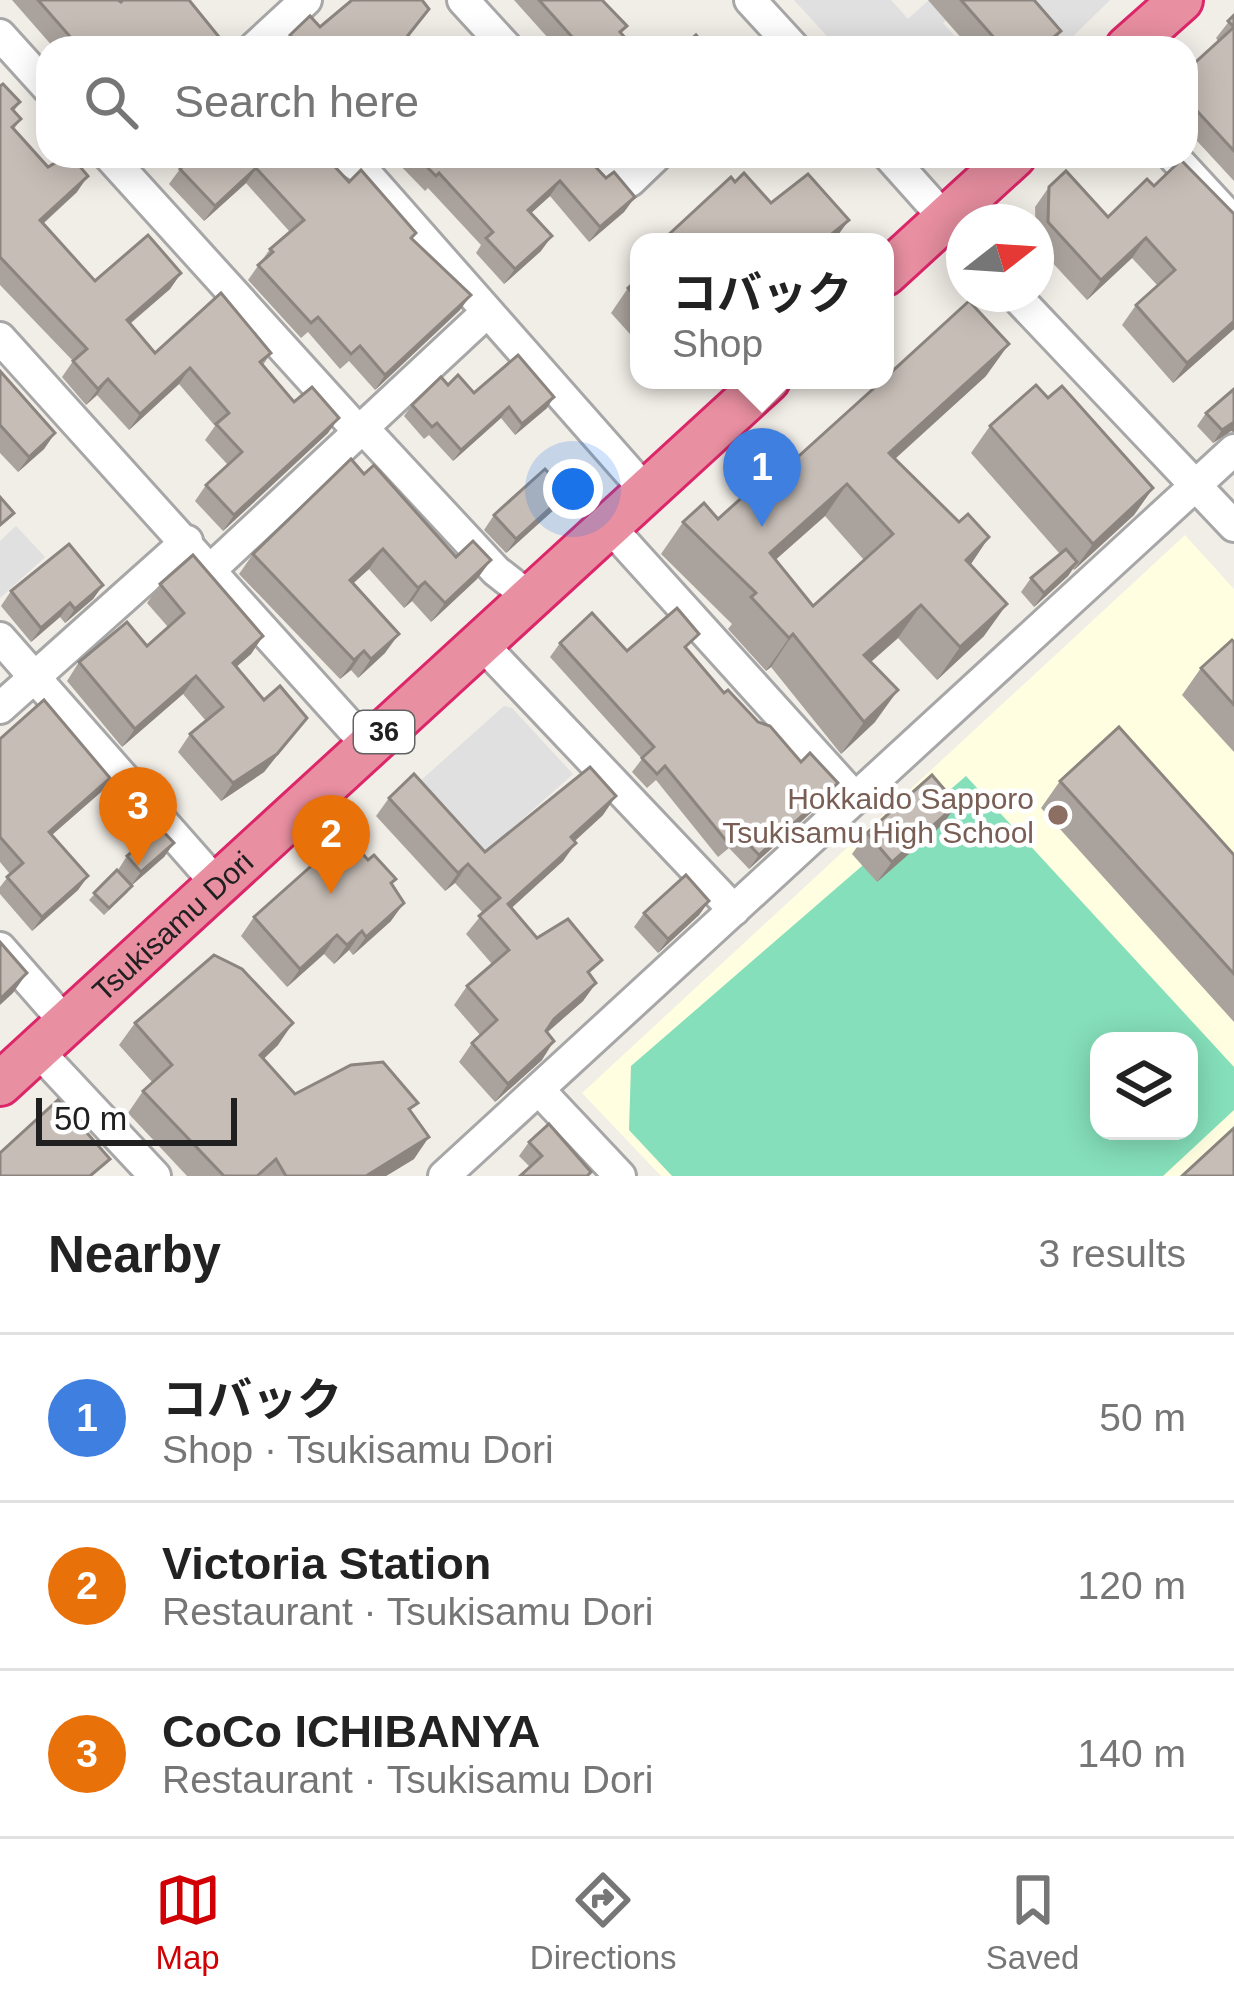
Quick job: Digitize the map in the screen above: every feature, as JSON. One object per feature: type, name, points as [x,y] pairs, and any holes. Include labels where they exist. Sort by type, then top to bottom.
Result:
[{"type":"highway","points":[[1140,36],[1181,0]]},
{"type":"highway","points":[[976,204],[1004,168]]},
{"type":"highway","points":[[894,268],[946,236]]},
{"type":"highway","name":"Tsukisamu Dori","points":[[0,1084],[758,389]]},
{"type":"street","points":[[267,36],[306,0]]},
{"type":"street","points":[[463,0],[496,36]]},
{"type":"street","points":[[750,0],[776,36]]},
{"type":"street","points":[[0,35],[36,75]]},
{"type":"street","points":[[120,168],[362,431],[496,571],[532,599]]},
{"type":"street","points":[[361,168],[645,490]]},
{"type":"street","points":[[617,168],[630,182],[644,168]]},
{"type":"street","points":[[900,168],[946,220]]},
{"type":"street","points":[[1184,168],[1234,222]]},
{"type":"street","points":[[207,573],[487,312]]},
{"type":"street","points":[[1031,312],[1234,526]]},
{"type":"street","points":[[0,338],[188,541],[207,573],[368,746]]},
{"type":"street","points":[[444,1176],[1234,450]]},
{"type":"street","points":[[609,526],[855,798]]},
{"type":"street","points":[[0,708],[188,541]]},
{"type":"street","points":[[0,638],[217,884]]},
{"type":"street","points":[[481,643],[734,910]]},
{"type":"street","points":[[0,948],[52,1037],[155,1176]]},
{"type":"street","points":[[539,1090],[620,1176]]},
{"type":"shaded area","points":[[794,0],[891,0],[908,19],[929,0],[969,0],[943,23],[954,36],[827,36]]},
{"type":"shaded area","points":[[1021,0],[1110,0],[1073,36],[1052,36]]},
{"type":"shaded area","points":[[16,526],[45,557],[0,598],[0,541]]},
{"type":"shaded area","name":"Hokkaido Sapporo Tsukisamu High School","points":[[1185,535],[1234,589],[1234,1176],[661,1176],[582,1093]]},
{"type":"shaded area","points":[[504,706],[512,708],[573,774],[473,863],[410,790]]},
{"type":"green space","points":[[966,776],[1234,1067],[1234,1110],[1163,1176],[672,1176],[629,1130],[631,1066]]},
{"type":"building","points":[[38,0],[189,0],[218,36],[70,36]]},
{"type":"building","points":[[352,0],[422,0],[429,9],[408,36],[290,35],[310,16],[320,27]]},
{"type":"building","points":[[539,0],[602,0],[627,26],[620,32],[624,36],[571,36]]},
{"type":"building","points":[[961,0],[1034,0],[1061,31],[1055,36],[992,36]]},
{"type":"building","points":[[1234,27],[1234,151],[1198,112],[1198,60]]},
{"type":"building","points":[[0,86],[20,102],[12,109],[21,119],[12,127],[36,154],[36,168],[81,168],[88,176],[40,220],[95,281],[148,235],[181,273],[127,320],[155,353],[221,293],[271,353],[260,362],[294,402],[312,387],[339,418],[234,515],[206,485],[242,452],[216,424],[229,413],[190,368],[140,414],[108,379],[98,389],[73,361],[87,349],[0,257]]},
{"type":"building","points":[[181,168],[256,168],[215,206]]},
{"type":"building","points":[[256,168],[336,168],[349,182],[361,170],[416,233],[411,238],[471,295],[385,375],[360,346],[351,354],[318,317],[311,323],[258,265],[304,220]]},
{"type":"building","points":[[428,168],[597,168],[606,178],[614,172],[635,197],[600,227],[560,181],[528,210],[552,236],[515,269],[486,238],[493,232],[439,173],[436,176]]},
{"type":"building","points":[[1173,168],[1189,168],[1234,214],[1234,321],[1187,363],[1136,305],[1175,270],[1146,238],[1101,280],[1054,229],[1054,204],[1049,204],[1049,187],[1066,171],[1108,217],[1147,179],[1154,186]]},
{"type":"building","points":[[744,173],[771,203],[808,174],[849,220],[833,233],[670,233],[731,177],[735,182]]},
{"type":"building","points":[[957,312],[979,312],[1009,344],[889,453],[959,522],[968,514],[989,537],[966,560],[1007,604],[960,647],[921,605],[864,655],[898,690],[864,722],[793,634],[789,638],[751,597],[756,593],[683,522],[704,503],[718,519],[785,459],[790,464],[873,389],[894,389],[894,370]],"holes":[[[847,484],[893,534],[813,606],[770,553]]]},
{"type":"building","points":[[518,355],[554,397],[522,424],[509,407],[461,450],[437,423],[432,427],[412,405],[441,377],[448,385],[458,375],[474,393]]},
{"type":"building","points":[[0,371],[55,433],[29,457],[0,425]]},
{"type":"building","points":[[1036,385],[1048,398],[1062,386],[1153,488],[1093,544],[990,426]]},
{"type":"building","points":[[1234,389],[1234,422],[1222,430],[1206,413]]},
{"type":"building","points":[[351,459],[364,474],[374,465],[456,557],[473,541],[491,560],[445,603],[425,582],[418,588],[383,549],[350,580],[399,634],[371,659],[364,651],[354,660],[253,554]]},
{"type":"building","points":[[545,469],[567,493],[516,539],[494,515]]},
{"type":"building","points":[[0,497],[14,513],[0,525]]},
{"type":"building","points":[[69,544],[103,585],[75,609],[70,603],[41,628],[11,591]]},
{"type":"building","points":[[1066,549],[1077,562],[1044,593],[1031,578]]},
{"type":"building","points":[[193,555],[263,636],[233,663],[264,700],[280,686],[307,718],[277,754],[233,783],[190,734],[223,707],[196,676],[135,729],[79,662],[127,622],[147,646],[184,613],[160,584]]},
{"type":"building","points":[[677,608],[699,634],[685,647],[724,693],[728,690],[758,722],[770,726],[801,762],[810,753],[838,783],[759,855],[739,834],[728,843],[665,766],[657,774],[642,758],[654,747],[560,643],[592,613],[627,651]]},
{"type":"building","points":[[1234,642],[1234,705],[1201,668]]},
{"type":"building","points":[[44,700],[110,778],[49,832],[88,876],[42,917],[7,877],[23,863],[0,837],[0,739]]},
{"type":"building","points":[[1119,727],[1234,855],[1234,974],[1060,781]]},
{"type":"building","points":[[590,767],[616,796],[571,837],[576,843],[508,904],[537,938],[568,919],[602,960],[588,972],[596,983],[546,1031],[554,1041],[508,1084],[472,1043],[497,1020],[467,986],[509,950],[479,916],[500,898],[468,864],[458,873],[389,798],[414,774],[485,852]]},
{"type":"building","points":[[932,775],[957,804],[892,862],[867,833]]},
{"type":"building","points":[[160,828],[174,843],[141,872],[127,856]]},
{"type":"building","points":[[346,835],[368,860],[374,855],[396,879],[391,883],[404,903],[366,937],[362,931],[347,945],[337,935],[300,969],[254,917]]},
{"type":"building","points":[[117,870],[132,886],[109,908],[94,893]]},
{"type":"building","points":[[686,875],[709,901],[668,939],[644,913]]},
{"type":"building","points":[[0,942],[27,973],[0,999]]},
{"type":"building","points":[[214,955],[242,969],[293,1023],[260,1055],[295,1094],[351,1065],[383,1062],[418,1103],[409,1109],[429,1137],[366,1176],[286,1176],[276,1159],[257,1176],[224,1176],[143,1091],[172,1065],[135,1023]]},
{"type":"building","points":[[58,1100],[110,1159],[90,1176],[0,1176],[0,1153]]},
{"type":"building","points":[[549,1124],[591,1172],[587,1176],[520,1176],[542,1156],[529,1142]]},
{"type":"building","points":[[1234,1128],[1234,1176],[1182,1176]]},
{"type":"place","name":"コバック","points":[[762,527]]},
{"type":"place","name":"Hokkaido Sapporo Tsukisamu High School","points":[[1058,815]]},
{"type":"place","name":"CoCo ICHIBANYA","points":[[138,866]]},
{"type":"place","name":"Victoria Station","points":[[331,894]]}]
